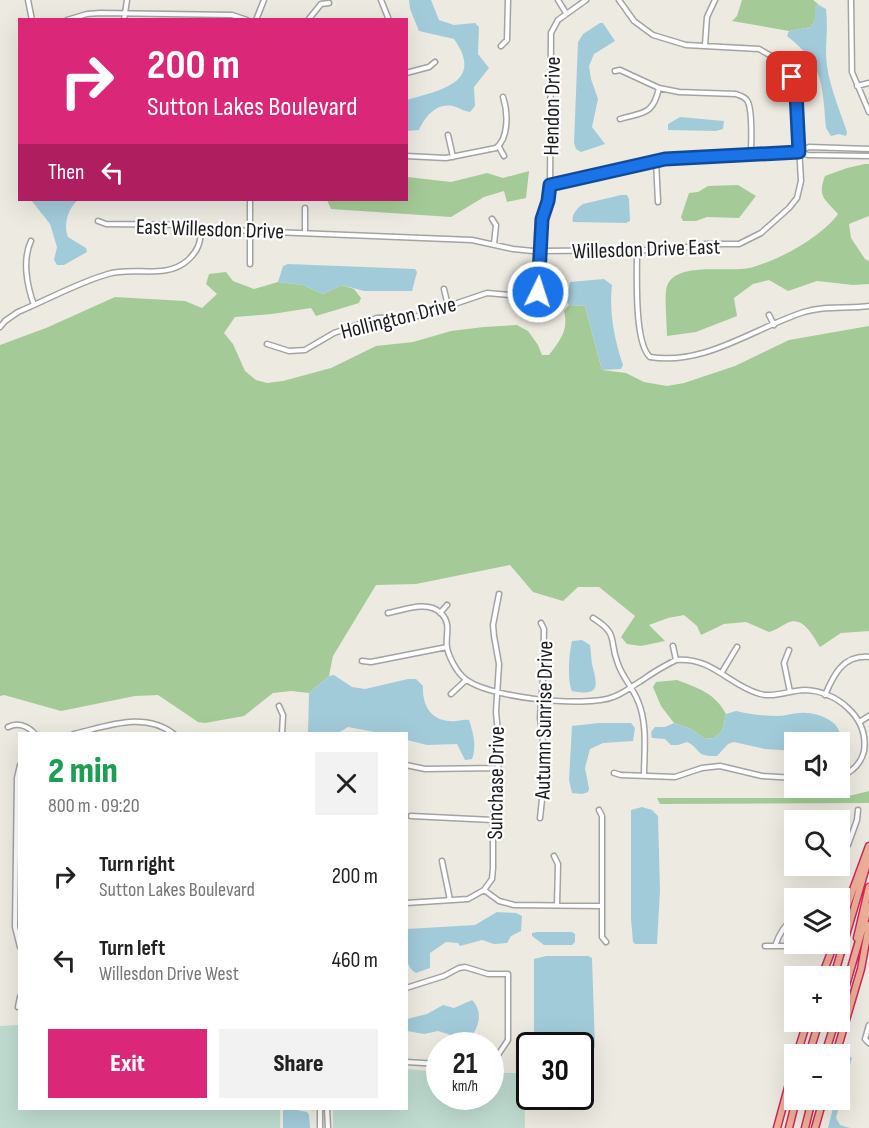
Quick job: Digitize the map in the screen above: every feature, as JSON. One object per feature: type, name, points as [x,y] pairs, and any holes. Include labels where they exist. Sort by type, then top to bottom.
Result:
[{"type":"highway","points":[[850,898],[869,846]]},
{"type":"highway","points":[[837,966],[869,857]]},
{"type":"highway","points":[[855,956],[858,928],[869,887]]},
{"type":"highway","points":[[850,973],[869,906]]},
{"type":"highway","points":[[839,1044],[861,969],[869,925]]},
{"type":"highway","points":[[777,1127],[784,1102]]},
{"type":"highway","points":[[789,1127],[793,1110]]},
{"type":"highway","points":[[805,1127],[809,1110]]},
{"type":"highway","points":[[815,1128],[820,1110]]},
{"type":"street","points":[[28,0],[32,18]]},
{"type":"street","points":[[124,18],[127,0]]},
{"type":"street","points":[[257,18],[264,0]]},
{"type":"street","points":[[381,0],[388,18]]},
{"type":"street","points":[[501,46],[507,40],[508,0]]},
{"type":"street","points":[[558,0],[566,13]]},
{"type":"street","name":"Hendon Drive","points":[[534,297],[540,285],[542,219],[550,185],[551,33],[556,22],[586,0]]},
{"type":"street","name":"Willesdon Drive East","points":[[323,233],[472,240],[519,250],[541,251],[674,249],[706,244],[740,244],[752,239],[789,208],[797,198],[801,180],[796,93],[792,77],[776,58],[759,49],[686,45],[653,36],[634,21],[619,0]]},
{"type":"street","points":[[705,45],[707,17],[715,0]]},
{"type":"street","points":[[851,0],[851,59],[857,86],[869,112]]},
{"type":"street","points":[[310,18],[321,4],[329,3]]},
{"type":"street","points":[[74,18],[87,14],[169,17],[232,15],[241,18]]},
{"type":"street","points":[[408,72],[429,67],[435,62]]},
{"type":"street","points":[[615,71],[620,70],[659,88],[679,92],[738,94],[745,98],[750,109],[751,154]]},
{"type":"street","points":[[857,86],[869,83]]},
{"type":"street","points":[[620,119],[651,109],[656,102],[659,88]]},
{"type":"street","points":[[408,156],[443,159],[498,147],[502,144],[505,134],[504,97]]},
{"type":"street","points":[[448,135],[453,157]]},
{"type":"street","points":[[498,147],[504,156]]},
{"type":"street","points":[[799,152],[809,147],[869,149]]},
{"type":"street","points":[[550,185],[656,160],[799,152],[808,155],[869,156]]},
{"type":"street","points":[[656,160],[658,202]]},
{"type":"street","points":[[250,201],[250,264]]},
{"type":"street","points":[[305,208],[305,232]]},
{"type":"street","points":[[492,219],[496,225],[494,244]]},
{"type":"street","name":"East Willesdon Drive","points":[[98,221],[106,224],[193,225],[201,228],[323,233]]},
{"type":"street","points":[[0,327],[8,318],[34,305],[110,273],[170,271],[178,268],[198,250],[201,228]]},
{"type":"street","points":[[31,241],[28,248],[27,284],[34,305]]},
{"type":"street","points":[[637,251],[642,347],[650,357],[664,359],[692,356],[815,310],[869,306]]},
{"type":"street","points":[[444,289],[448,306]]},
{"type":"street","name":"Hollington Drive","points":[[267,344],[289,351],[305,350],[334,333],[377,318],[413,317],[487,293],[534,297]]},
{"type":"street","points":[[534,297],[537,305]]},
{"type":"street","points":[[769,315],[774,325]]},
{"type":"street","name":"Sunchase Drive","points":[[484,890],[492,879],[493,868],[493,820],[498,768],[496,712],[499,664],[493,625],[499,594]]},
{"type":"street","points":[[440,613],[447,605]]},
{"type":"street","points":[[388,613],[422,606],[440,613],[448,626],[447,647],[457,669],[466,680],[498,692],[541,700],[605,700],[630,688],[676,660],[696,660],[761,694],[808,690],[825,694],[850,707],[861,721],[866,736],[867,749],[857,765],[850,771]]},
{"type":"street","points":[[592,618],[610,631],[614,640],[617,664],[639,703],[644,723],[644,776]]},
{"type":"street","name":"Autumn Sunrise Drive","points":[[540,818],[543,790],[543,741],[540,717],[544,629],[541,623]]},
{"type":"street","points":[[673,646],[676,660]]},
{"type":"street","points":[[362,661],[371,662],[447,647]]},
{"type":"street","points":[[722,672],[737,647]]},
{"type":"street","points":[[789,650],[785,668],[790,692]]},
{"type":"street","points":[[825,694],[842,664],[855,657],[869,657]]},
{"type":"street","points":[[451,694],[466,680]]},
{"type":"street","points":[[279,706],[283,715],[282,732]]},
{"type":"street","points":[[861,721],[869,716]]},
{"type":"street","points":[[83,732],[138,720],[156,723],[171,732]]},
{"type":"street","points":[[8,727],[17,724],[32,732]]},
{"type":"street","points":[[408,765],[425,769],[498,768]]},
{"type":"street","points":[[614,772],[621,775],[675,777],[702,768],[720,766],[762,776],[784,777]]},
{"type":"street","points":[[18,774],[16,934],[18,940]]},
{"type":"street","points":[[599,810],[602,816],[602,937],[606,942]]},
{"type":"street","points":[[850,839],[858,810]]},
{"type":"street","points":[[411,816],[493,820]]},
{"type":"street","points":[[554,856],[558,864],[557,905]]},
{"type":"street","points":[[442,861],[450,900]]},
{"type":"street","points":[[408,903],[468,899],[484,890],[507,904],[602,906]]},
{"type":"street","points":[[775,946],[784,928]]},
{"type":"street","points":[[765,946],[784,946]]},
{"type":"street","points":[[408,987],[465,967],[484,974],[508,975],[508,1040],[504,1046]]},
{"type":"street","points":[[869,1025],[865,1039],[869,1043]]},
{"type":"street","points":[[408,1062],[426,1063]]},
{"type":"street","points":[[320,1110],[320,1128]]},
{"type":"street","points":[[327,1110],[328,1128]]},
{"type":"green space","points":[[742,0],[813,0],[819,5],[815,7],[815,20],[811,27],[789,31],[732,21],[737,16]]},
{"type":"green space","points":[[869,164],[869,216],[849,224],[851,238],[865,259],[869,261],[869,284],[853,285],[817,281],[788,291],[769,280],[753,284],[734,298],[737,316],[696,332],[667,336],[666,290],[672,279],[689,271],[753,267],[782,256],[803,244],[823,230],[838,214],[822,193],[825,176]]},
{"type":"green space","points":[[529,171],[526,198],[507,202],[504,191],[484,197],[451,217],[331,209],[327,201],[408,201],[408,177],[451,182],[487,173],[503,178]]},
{"type":"green space","points":[[738,185],[756,196],[739,218],[707,217],[696,221],[683,221],[681,217],[689,193],[698,192],[708,186]]},
{"type":"green space","points":[[226,272],[233,281],[254,289],[278,282],[303,285],[323,294],[342,285],[354,289],[361,298],[359,303],[316,316],[311,308],[235,317],[224,333],[233,344],[245,371],[256,380],[267,383],[331,368],[376,346],[413,342],[451,331],[484,327],[517,325],[528,331],[542,355],[549,355],[564,329],[564,311],[569,305],[585,306],[602,370],[626,373],[644,382],[667,386],[684,383],[735,366],[789,340],[869,326],[869,631],[841,633],[820,647],[811,632],[798,622],[787,623],[769,632],[746,622],[724,624],[701,635],[697,626],[684,615],[649,625],[665,641],[641,646],[627,644],[621,637],[635,616],[599,587],[578,587],[563,601],[533,592],[510,565],[416,584],[376,585],[333,656],[329,676],[309,693],[291,691],[273,693],[244,716],[205,723],[198,722],[158,695],[135,696],[61,711],[4,695],[0,696],[0,345],[46,328],[115,297],[185,301],[202,308],[217,294],[206,284],[209,274]]},
{"type":"green space","points":[[677,680],[705,692],[722,707],[726,714],[722,731],[714,738],[705,739],[691,729],[674,723],[661,706],[653,687],[656,682]]},
{"type":"green space","points":[[869,791],[869,803],[660,804],[657,798],[850,798],[850,796]]},
{"type":"green space","points":[[18,1025],[18,1110],[280,1110],[280,1128],[0,1128],[0,1026]]},
{"type":"green space","points":[[408,1069],[426,1071],[426,1110],[504,1110],[504,1073],[516,1073],[516,1110],[525,1110],[525,1128],[333,1128],[333,1110],[408,1110]]},
{"type":"water","points":[[409,0],[431,0],[439,20],[454,25],[475,23],[479,27],[478,54],[489,68],[474,87],[475,106],[470,112],[444,106],[433,111],[419,130],[408,131],[408,100],[445,88],[461,75],[464,66],[462,54],[454,39],[419,31],[410,9]]},
{"type":"water","points":[[819,5],[826,9],[827,65],[847,132],[846,136],[839,134],[831,136],[826,128],[822,87],[815,66],[799,46],[787,36],[789,31],[811,27],[815,20],[815,7]]},
{"type":"water","points":[[603,23],[615,41],[594,54],[589,66],[598,99],[592,127],[605,144],[581,152],[576,149],[574,143],[578,42],[583,34]]},
{"type":"water","points":[[680,117],[724,121],[723,129],[716,131],[668,130],[668,124]]},
{"type":"water","points":[[627,195],[629,199],[630,221],[626,223],[573,222],[575,212],[583,204]]},
{"type":"water","points":[[32,201],[77,201],[67,217],[66,227],[68,237],[86,248],[87,252],[64,265],[57,265],[54,260],[57,247],[50,224]]},
{"type":"water","points":[[288,264],[415,269],[417,272],[412,291],[364,291],[342,285],[323,294],[303,285],[278,282],[283,266]]},
{"type":"water","points":[[604,279],[612,285],[612,315],[623,365],[621,369],[602,370],[585,306],[569,305],[566,300],[570,282]]},
{"type":"water","points":[[582,640],[590,645],[596,683],[593,690],[588,692],[572,691],[569,681],[572,641]]},
{"type":"water","points":[[334,675],[352,687],[365,689],[416,679],[423,686],[426,705],[437,718],[453,721],[469,720],[474,745],[472,759],[465,760],[457,744],[427,745],[408,740],[408,732],[376,732],[348,727],[340,732],[308,732],[309,693],[329,676]]},
{"type":"water","points":[[736,711],[773,716],[799,713],[819,715],[836,725],[839,732],[784,732],[784,750],[765,749],[734,742],[728,744],[717,756],[701,754],[687,742],[671,745],[665,739],[652,738],[651,732],[655,727],[665,727],[674,723],[691,729],[705,739],[714,738],[722,731],[726,714]]},
{"type":"water","points":[[631,723],[635,728],[633,741],[603,743],[590,749],[585,768],[588,792],[572,793],[569,780],[572,726]]},
{"type":"water","points":[[642,807],[652,810],[658,816],[660,891],[657,944],[635,944],[633,942],[631,810]]},
{"type":"water","points":[[497,912],[516,913],[522,916],[521,931],[511,936],[507,943],[494,944],[482,940],[460,946],[458,943],[446,942],[430,953],[430,968],[416,973],[409,965],[408,929],[475,925]]},
{"type":"water","points":[[572,932],[575,934],[575,942],[572,945],[544,945],[532,936],[532,933]]},
{"type":"water","points":[[546,956],[588,956],[592,958],[595,1047],[594,1049],[594,1032],[534,1032],[534,959]]},
{"type":"water","points":[[472,1000],[479,1017],[474,1032],[438,1031],[424,1034],[408,1031],[408,1019],[427,1014],[443,1005],[454,1008]]},
{"type":"water","points":[[832,1110],[838,1110],[836,1118],[840,1125],[850,1128],[828,1128]]},
{"type":"water","points":[[283,1111],[307,1112],[310,1128],[283,1128]]},
{"type":"route","points":[[538,292],[542,219],[547,206],[550,185],[642,162],[703,156],[799,152],[796,93],[792,77]]}]
